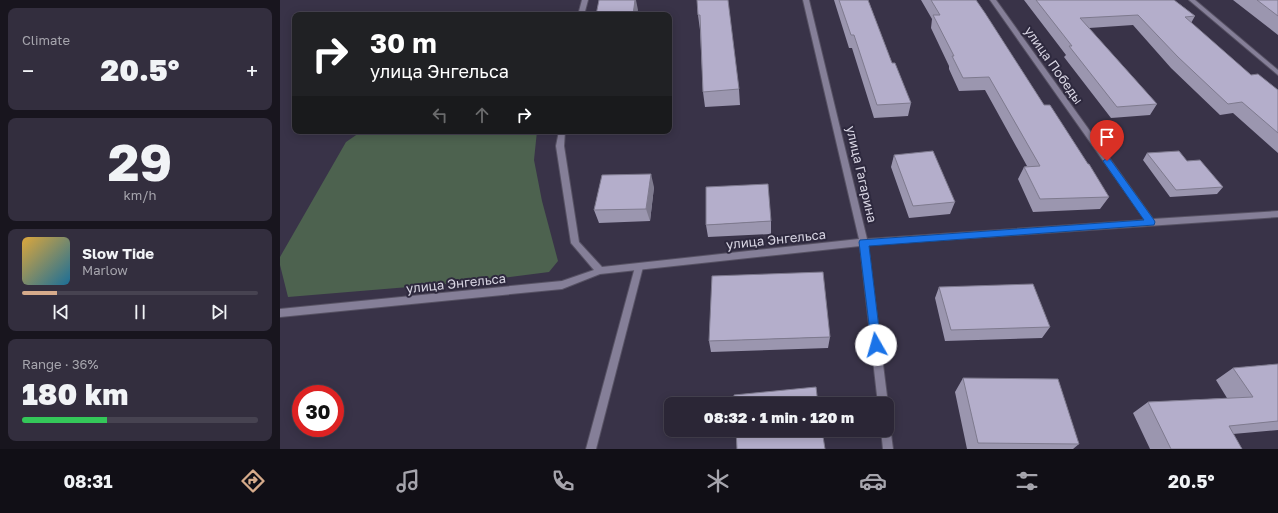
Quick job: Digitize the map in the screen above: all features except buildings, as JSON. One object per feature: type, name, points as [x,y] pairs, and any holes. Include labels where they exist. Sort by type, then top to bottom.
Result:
[{"type":"street","points":[[582,12],[585,0]]},
{"type":"street","name":"улица Гагарина","points":[[806,0],[864,242],[882,397]]},
{"type":"street","name":"улица Победы","points":[[994,0],[1151,222]]},
{"type":"street","points":[[1192,0],[1278,73]]},
{"type":"street","points":[[562,134],[560,146],[575,243],[600,271]]},
{"type":"street","name":"улица Энгельса","points":[[280,313],[562,285],[600,271],[864,242],[1278,214]]},
{"type":"street","points":[[591,449],[639,266]]},
{"type":"street","points":[[887,437],[888,449]]},
{"type":"green space","points":[[358,134],[537,134],[534,160],[542,201],[558,261],[549,272],[469,282],[288,297],[280,265],[280,257],[346,142]]},
{"type":"route","points":[[876,345],[864,242],[1151,222],[1107,161]]}]
